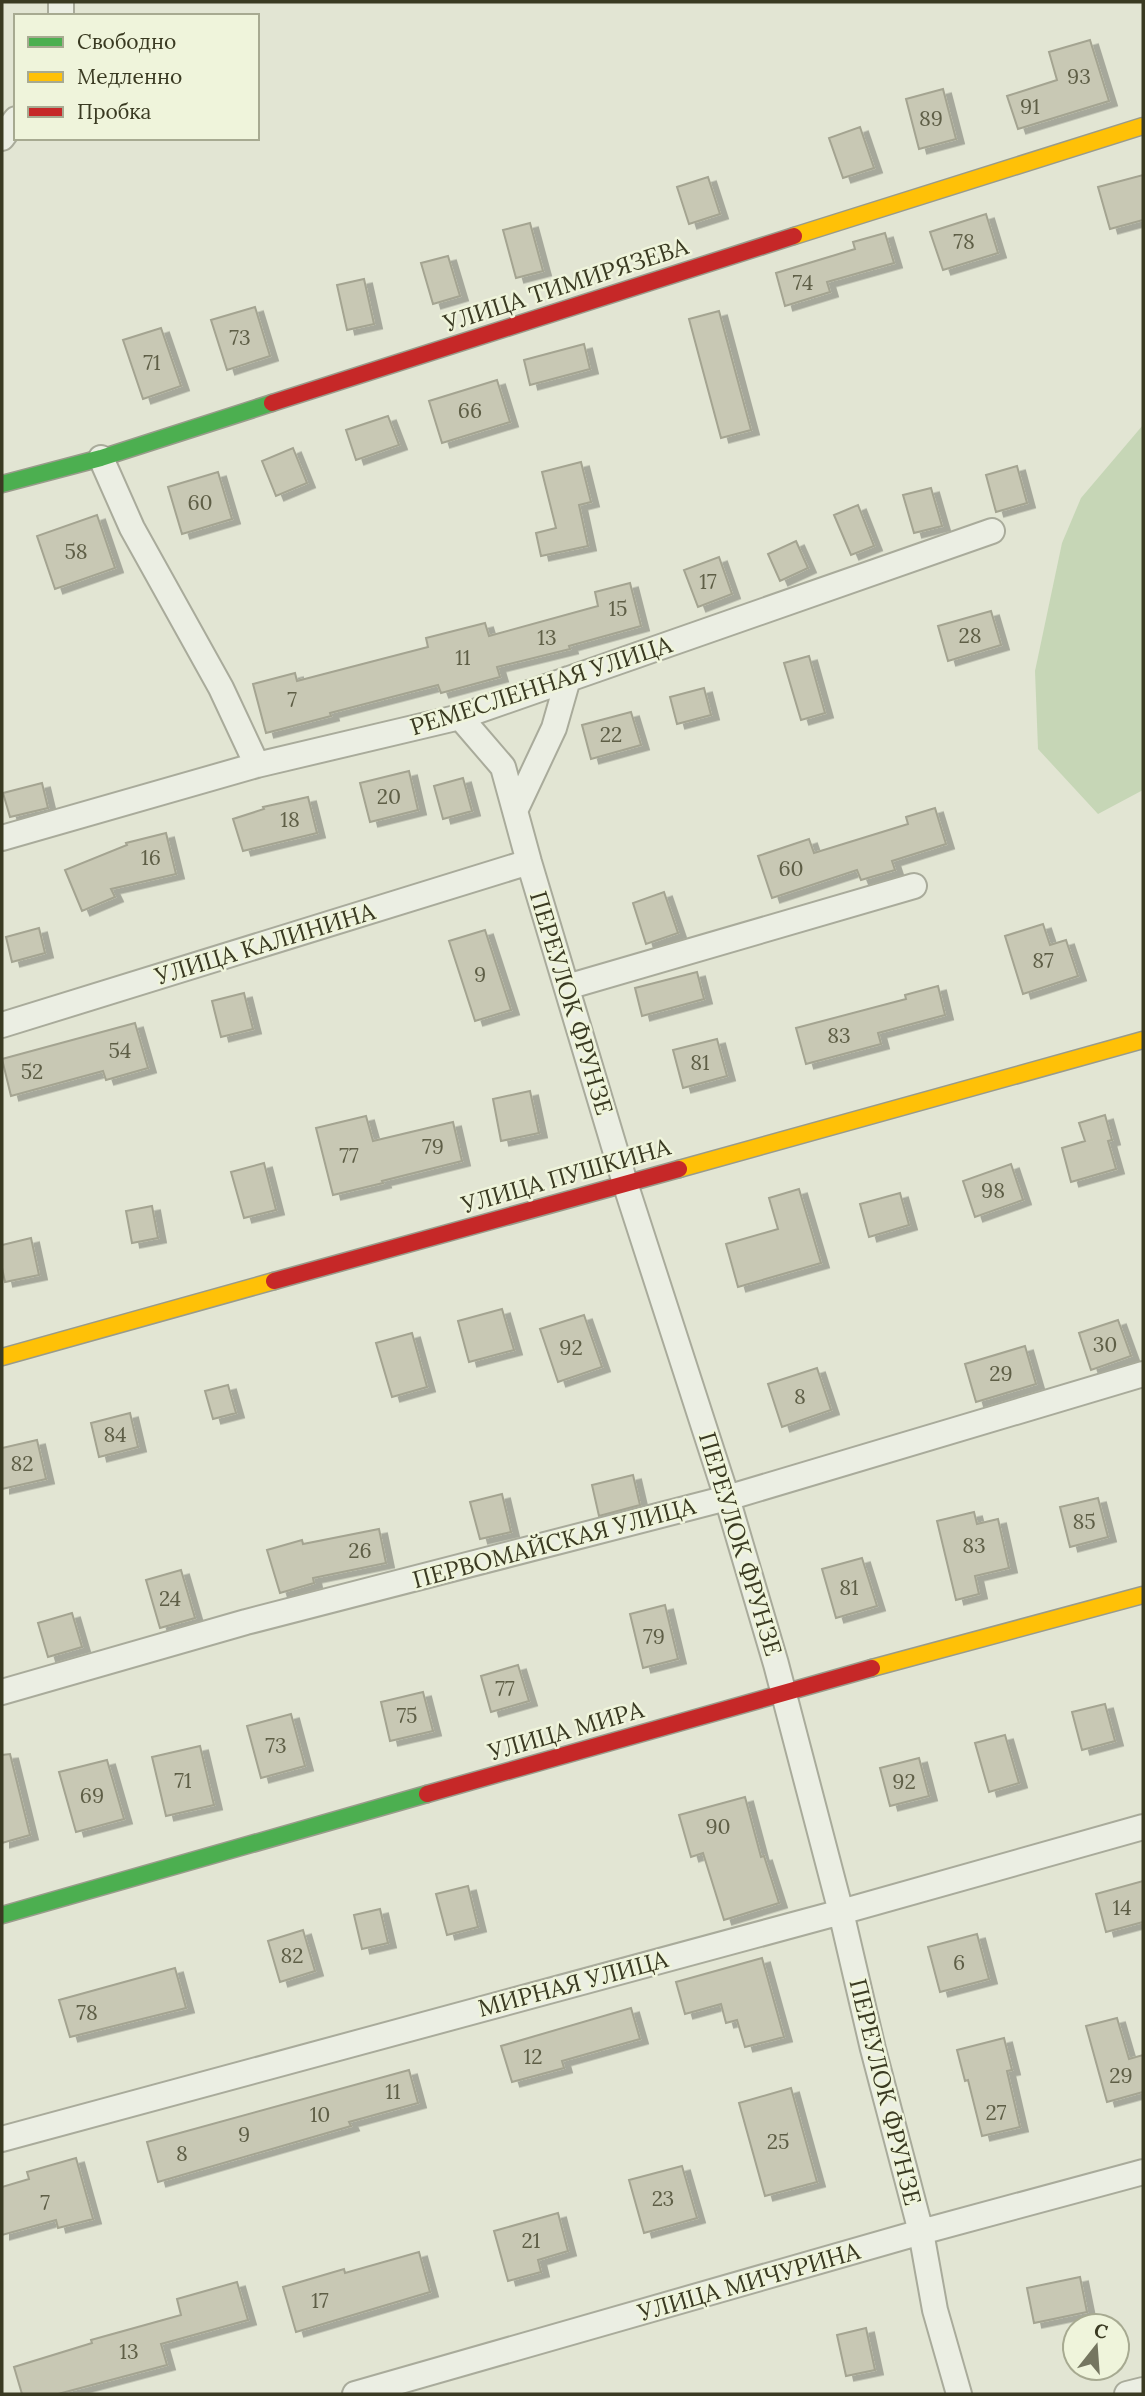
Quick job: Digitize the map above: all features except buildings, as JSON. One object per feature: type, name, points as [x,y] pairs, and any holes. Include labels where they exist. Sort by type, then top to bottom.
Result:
[{"type":"street","points":[[2,138],[14,122]]},
{"type":"street","name":"УЛИЦА ТИМИРЯЗЕВА","points":[[2,482],[101,458],[1055,152],[1143,127]]},
{"type":"street","points":[[101,458],[132,528],[221,688],[257,765]]},
{"type":"street","name":"РЕМЕСЛЕННАЯ УЛИЦА","points":[[2,838],[257,765],[460,717],[992,531]]},
{"type":"street","points":[[516,811],[554,728],[568,679]]},
{"type":"street","name":"ПЕРЕУЛОК ФРУНЗЕ","points":[[460,717],[503,767],[625,1184],[727,1498],[783,1692],[841,1912],[873,2049],[921,2232],[935,2310],[959,2394]]},
{"type":"street","name":"УЛИЦА КАЛИНИНА","points":[[2,1025],[529,862]]},
{"type":"street","points":[[567,987],[914,886]]},
{"type":"street","name":"УЛИЦА ПУШКИНА","points":[[2,1357],[1143,1040]]},
{"type":"street","name":"ПЕРВОМАЙСКАЯ УЛИЦА","points":[[2,1692],[246,1622],[727,1498],[1143,1374]]},
{"type":"street","name":"УЛИЦА МИРА","points":[[2,1915],[783,1692],[1143,1595]]},
{"type":"street","name":"МИРНАЯ УЛИЦА","points":[[2,2139],[841,1912],[1143,1827]]},
{"type":"street","name":"УЛИЦА МИЧУРИНА","points":[[355,2394],[921,2232],[1143,2172]]},
{"type":"street","points":[[1127,2394],[1143,2390]]},
{"type":"green space","points":[[1143,425],[1143,790],[1098,814],[1038,749],[1035,671],[1062,543],[1081,498]]},
{"type":"traffic: fast","points":[[2,484],[101,458],[272,403]]},
{"type":"traffic: fast","points":[[2,1915],[427,1794]]},
{"type":"traffic: slow","points":[[794,236],[1143,126]]},
{"type":"traffic: slow","points":[[679,1169],[1143,1040]]},
{"type":"traffic: slow","points":[[2,1357],[274,1281]]},
{"type":"traffic: slow","points":[[872,1668],[1143,1595]]},
{"type":"traffic: jam","points":[[272,403],[794,236]]},
{"type":"traffic: jam","points":[[274,1281],[679,1169]]},
{"type":"traffic: jam","points":[[427,1794],[872,1668]]}]
